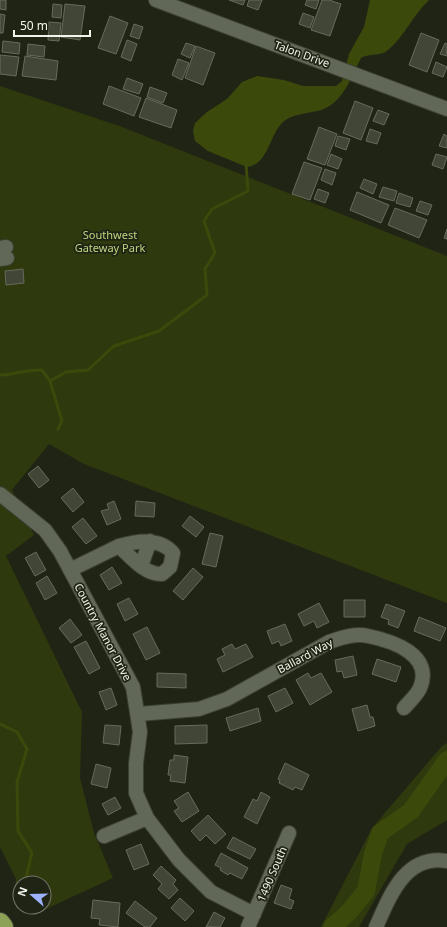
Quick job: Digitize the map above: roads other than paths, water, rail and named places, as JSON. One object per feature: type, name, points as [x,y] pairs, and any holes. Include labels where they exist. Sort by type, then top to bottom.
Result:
[{"type":"highway","points":[[0,924],[3,927]]},
{"type":"street","name":"Talon Drive","points":[[156,0],[363,76],[447,109]]},
{"type":"street","name":"Country Manor Drive","points":[[0,494],[45,530],[60,550],[133,687],[139,714],[140,732],[136,763],[136,793],[147,818],[179,860],[211,892],[251,921]]},
{"type":"street","points":[[70,570],[119,546],[136,541],[150,541],[167,546],[173,552],[170,567],[162,574],[155,575],[141,566],[119,546]]},
{"type":"street","points":[[141,566],[150,541]]},
{"type":"street","name":"Ballard Way","points":[[139,714],[199,709],[220,701],[329,642],[346,636],[367,635],[402,647],[417,657],[423,671],[420,688],[404,708]]},
{"type":"street","points":[[104,836],[147,818]]},
{"type":"street","name":"1490 South","points":[[251,921],[288,833]]},
{"type":"street","points":[[376,927],[390,896],[407,872],[424,862],[447,862]]},
{"type":"waterway","points":[[0,375],[31,370],[42,370],[50,381],[66,372],[88,370],[114,346],[159,331],[207,295],[205,269],[215,253],[204,221],[212,209],[248,191],[246,164]]},
{"type":"waterway","points":[[50,381],[62,421],[58,429]]},
{"type":"waterway","points":[[0,724],[17,732],[27,749],[17,782],[18,831],[32,853],[27,875]]},
{"type":"waterway","points":[[332,927],[349,912],[366,891],[373,854],[380,833],[411,811],[447,760]]},
{"type":"park label","name":"Southwest Gateway Park","points":[[110,241]]}]
